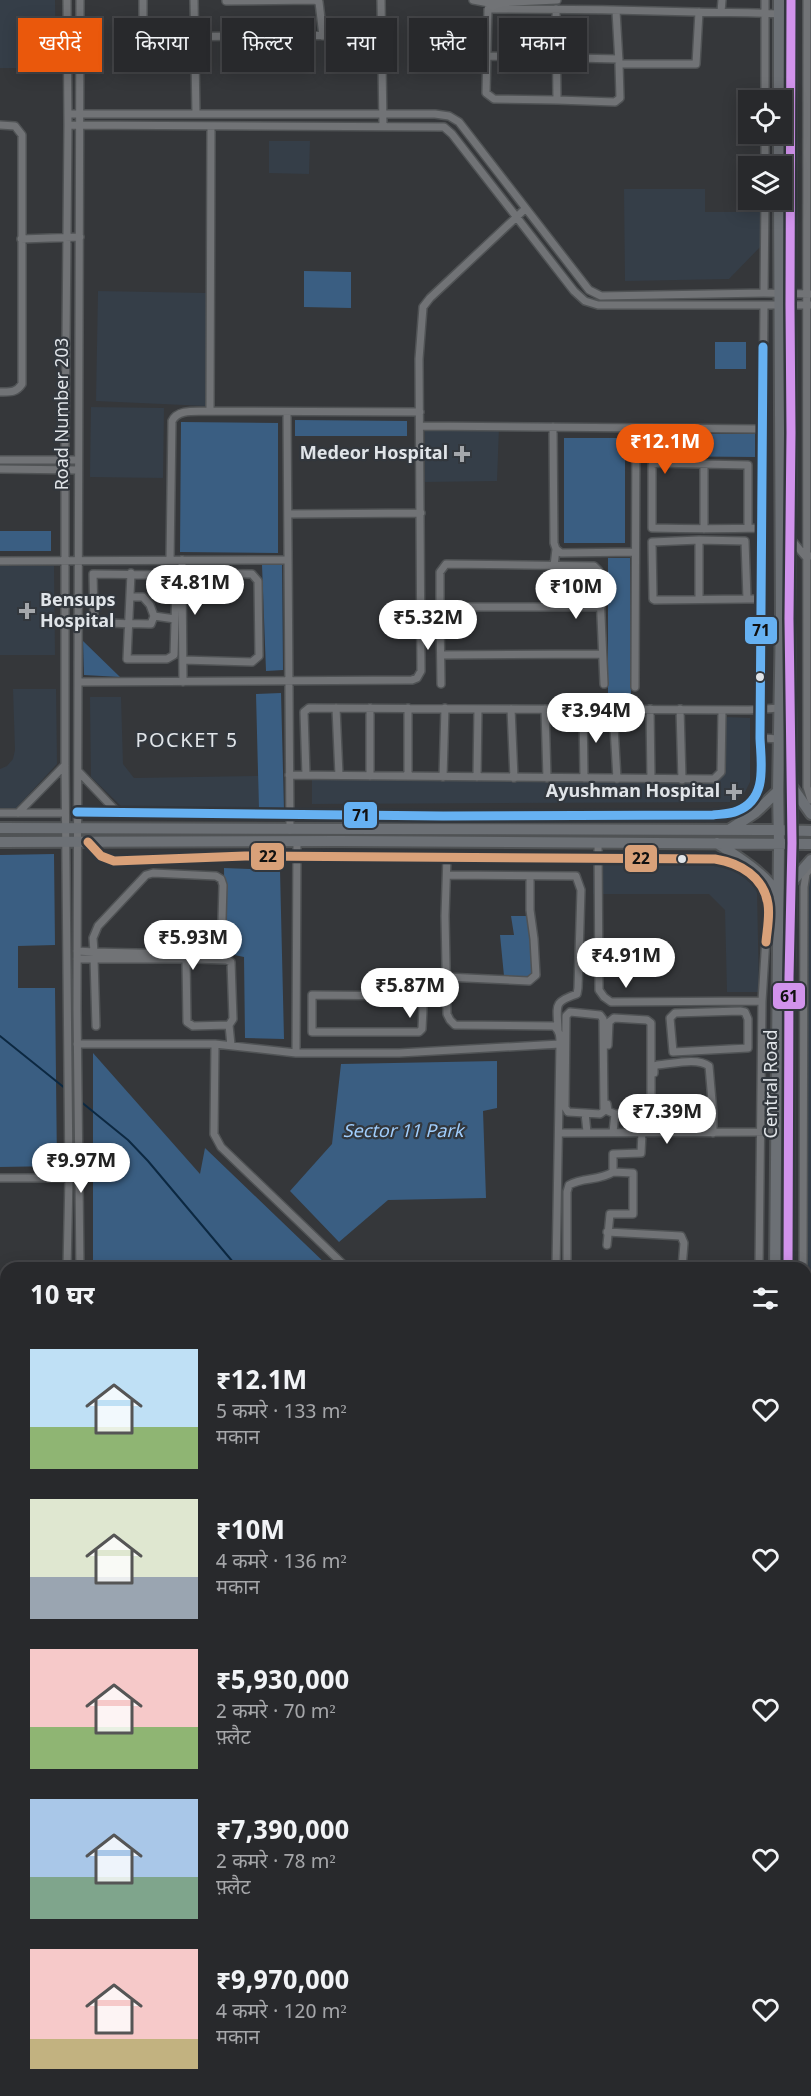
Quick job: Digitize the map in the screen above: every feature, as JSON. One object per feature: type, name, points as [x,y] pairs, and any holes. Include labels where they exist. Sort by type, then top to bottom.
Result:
[{"type":"main road","points":[[779,0],[779,90]]},
{"type":"main road","name":"Central Road","points":[[775,1262],[784,305],[791,0]]},
{"type":"main road","name":"Central Road","points":[[780,210],[785,293]]},
{"type":"main road","name":"Central Road","points":[[784,305],[791,433],[790,784],[792,843],[788,1262]]},
{"type":"main road","points":[[790,784],[811,814]]},
{"type":"main road","points":[[729,830],[756,812],[778,790]]},
{"type":"main road","points":[[0,828],[811,831]]},
{"type":"main road","points":[[0,842],[811,844]]},
{"type":"main road","points":[[717,843],[758,871],[778,894]]},
{"type":"main road","points":[[791,883],[811,860]]},
{"type":"street","name":"Road Number 203","points":[[67,0],[65,829],[69,1178],[67,1262]]},
{"type":"street","name":"Road Number 203","points":[[80,0],[77,812],[78,829],[83,842],[77,955],[80,1262]]},
{"type":"street","points":[[143,0],[143,18]]},
{"type":"street","points":[[194,0],[194,18]]},
{"type":"street","points":[[226,1],[315,0],[321,7],[323,36]]},
{"type":"street","points":[[381,0],[381,18]]},
{"type":"street","points":[[473,0],[489,6],[779,14]]},
{"type":"street","points":[[489,6],[557,0]]},
{"type":"street","points":[[645,0],[645,10]]},
{"type":"street","points":[[721,12],[722,0]]},
{"type":"street","points":[[765,0],[765,90]]},
{"type":"street","points":[[807,0],[809,122],[807,787],[811,800]]},
{"type":"street","points":[[489,6],[486,93],[494,99],[618,101],[620,98],[616,10]]},
{"type":"street","points":[[556,9],[556,18]]},
{"type":"street","points":[[587,59],[696,64],[699,12]]},
{"type":"street","points":[[210,38],[326,36]]},
{"type":"street","points":[[488,56],[499,56]]},
{"type":"street","points":[[194,72],[195,114]]},
{"type":"street","points":[[381,72],[382,126]]},
{"type":"street","points":[[557,72],[557,100]]},
{"type":"street","points":[[68,114],[435,114],[449,116],[459,122],[589,291],[601,296],[809,294]]},
{"type":"street","points":[[0,125],[15,126],[22,135],[22,384],[13,392],[0,392]]},
{"type":"street","points":[[68,125],[444,127],[452,134],[574,291],[585,301],[598,305],[809,305]]},
{"type":"street","points":[[210,411],[211,126]]},
{"type":"street","points":[[78,682],[412,680],[417,678],[420,671],[420,359],[423,308],[430,298],[525,209]]},
{"type":"street","points":[[764,293],[765,210]]},
{"type":"street","points":[[21,239],[80,237]]},
{"type":"street","points":[[77,812],[713,815],[738,811],[752,801],[760,789],[762,775],[760,710],[764,305]]},
{"type":"street","points":[[170,560],[172,421],[179,413],[210,411],[420,412]]},
{"type":"street","points":[[287,412],[290,830]]},
{"type":"street","points":[[420,426],[762,429]]},
{"type":"street","points":[[553,427],[554,543],[556,549],[554,566]]},
{"type":"street","points":[[635,687],[636,428]]},
{"type":"street","points":[[0,460],[78,460]]},
{"type":"street","points":[[652,528],[652,465],[657,463],[748,465],[748,528]]},
{"type":"street","points":[[704,464],[704,529]]},
{"type":"street","points":[[0,469],[78,470]]},
{"type":"street","points":[[289,514],[421,513]]},
{"type":"street","points":[[636,528],[762,528]]},
{"type":"street","points":[[790,538],[808,556]]},
{"type":"street","points":[[636,543],[699,540],[745,541],[747,599]]},
{"type":"street","points":[[699,540],[699,599]]},
{"type":"street","points":[[652,542],[653,599],[761,599]]},
{"type":"street","points":[[556,549],[561,553],[636,552]]},
{"type":"street","points":[[182,560],[183,682]]},
{"type":"street","points":[[0,561],[287,560]]},
{"type":"street","points":[[441,684],[440,572],[447,564],[597,568],[599,571],[604,684]]},
{"type":"street","points":[[78,574],[131,573],[160,574],[170,579],[176,589],[175,652],[167,659],[127,659],[131,573]]},
{"type":"street","points":[[182,573],[252,574],[258,581],[259,656],[252,662],[183,660]]},
{"type":"street","points":[[93,574],[94,618],[100,622],[151,624],[154,616],[150,605],[143,597],[130,597]]},
{"type":"street","points":[[440,607],[600,607]]},
{"type":"street","points":[[154,616],[175,619]]},
{"type":"street","points":[[419,616],[440,617]]},
{"type":"street","points":[[441,655],[602,654]]},
{"type":"street","points":[[306,775],[304,712],[309,708],[760,710],[779,708]]},
{"type":"street","points":[[336,708],[339,776]]},
{"type":"street","points":[[370,708],[370,776]]},
{"type":"street","points":[[408,708],[408,776]]},
{"type":"street","points":[[443,777],[445,708]]},
{"type":"street","points":[[477,777],[478,709]]},
{"type":"street","points":[[511,709],[514,778]]},
{"type":"street","points":[[545,709],[547,778]]},
{"type":"street","points":[[583,709],[584,778]]},
{"type":"street","points":[[613,709],[617,779]]},
{"type":"street","points":[[650,709],[651,779]]},
{"type":"street","points":[[680,710],[682,780]]},
{"type":"street","points":[[289,775],[714,779],[721,772],[722,710]]},
{"type":"street","points":[[760,738],[779,739]]},
{"type":"street","points":[[18,813],[65,765]]},
{"type":"street","points":[[78,771],[118,813]]},
{"type":"street","points":[[0,813],[65,813]]},
{"type":"street","points":[[296,1053],[297,841]]},
{"type":"street","points":[[83,842],[101,856],[114,861],[297,856],[715,859],[730,861],[745,869],[762,887],[768,906],[762,1001],[759,1262]]},
{"type":"street","points":[[597,842],[599,990],[604,997],[611,1002],[762,1001]]},
{"type":"street","points":[[447,856],[445,977],[447,1014],[450,1020],[455,1024],[554,1026],[558,1029]]},
{"type":"street","points":[[803,1262],[804,886],[806,874],[811,867]]},
{"type":"street","points":[[77,955],[94,955],[221,954],[223,885],[221,879],[216,876],[153,873],[146,875],[98,926],[93,938],[94,955],[96,1026]]},
{"type":"street","points":[[447,875],[576,876],[581,890],[577,994],[563,998],[557,1006],[560,1044],[556,1262]]},
{"type":"street","points":[[445,977],[529,981],[533,979],[536,975],[536,960],[530,910],[530,876]]},
{"type":"street","points":[[94,955],[228,960],[231,962],[233,1019],[229,1025],[231,1046]]},
{"type":"street","points":[[186,958],[187,1022],[194,1026],[229,1025]]},
{"type":"street","points":[[296,1030],[312,1032],[419,1032],[422,1029],[423,1008],[420,997],[313,994],[311,997],[312,1032]]},
{"type":"street","points":[[570,1012],[600,1015],[603,1018],[604,1111],[600,1114],[585,1113],[568,1112],[565,1107],[566,1016],[570,1012]]},
{"type":"street","points":[[748,1048],[748,1019],[745,1012],[675,1013],[671,1015],[673,1052],[762,1048]]},
{"type":"street","points":[[613,1172],[613,1154],[641,1153],[652,1110],[651,1023],[646,1020],[614,1018],[609,1022],[607,1109],[615,1114],[650,1114]]},
{"type":"street","points":[[77,1044],[215,1044],[296,1053],[399,1053],[560,1044]]},
{"type":"street","points":[[215,1044],[214,1134],[221,1148],[341,1262]]},
{"type":"street","points":[[713,1113],[668,1115],[658,1113],[655,1107],[654,1066],[694,1062],[705,1063],[709,1066],[713,1113],[713,1132]]},
{"type":"street","points":[[802,1099],[811,1099]]},
{"type":"street","points":[[585,1113],[587,1132]]},
{"type":"street","points":[[613,1132],[615,1114]]},
{"type":"street","points":[[559,1132],[776,1132]]},
{"type":"street","points":[[567,1262],[567,1192],[569,1185],[605,1177],[613,1172],[633,1173],[633,1214],[610,1214],[607,1245]]},
{"type":"street","points":[[0,1178],[80,1178]]},
{"type":"street","points":[[607,1232],[681,1236],[684,1242],[682,1262]]},
{"type":"street","points":[[803,1251],[811,1251]]},
{"type":"shaded area","points":[[0,0],[55,0],[55,18],[18,18],[18,68],[0,68]]},
{"type":"shaded area","points":[[269,141],[310,141],[309,174],[269,173]]},
{"type":"shaded area","points":[[624,189],[705,189],[705,212],[762,212],[761,246],[729,279],[625,281]]},
{"type":"shaded area","points":[[98,291],[206,293],[206,406],[96,401]]},
{"type":"shaded area","points":[[91,407],[164,408],[163,478],[90,477]]},
{"type":"shaded area","name":"Medeor Hospital","points":[[425,427],[499,427],[497,481],[425,482]]},
{"type":"shaded area","points":[[808,563],[811,563],[811,785],[809,778]]},
{"type":"shaded area","name":"Bensups Hospital","points":[[0,566],[54,566],[55,655],[0,655]]},
{"type":"shaded area","points":[[13,689],[56,689],[57,764],[15,809],[0,809],[0,769],[7,766],[13,759],[15,750]]},
{"type":"shaded area","points":[[90,697],[121,697],[123,764],[134,778],[258,776],[259,811],[124,809],[91,777]]},
{"type":"shaded area","points":[[725,717],[750,718],[750,782],[745,792],[731,802],[312,804],[312,779],[713,782],[724,770]]},
{"type":"shaded area","points":[[727,862],[757,889],[759,992],[727,992],[725,910],[709,894],[593,894],[593,865]]},
{"type":"shaded area","points":[[811,869],[811,1262],[806,1262],[803,876]]},
{"type":"green space","points":[[304,271],[351,272],[351,308],[304,307]]},
{"type":"green space","points":[[715,342],[746,342],[746,369],[715,369]]},
{"type":"green space","points":[[295,420],[407,421],[407,436],[295,436]]},
{"type":"green space","points":[[181,422],[278,423],[278,553],[180,552]]},
{"type":"green space","points":[[645,434],[755,434],[755,457],[645,456]]},
{"type":"green space","points":[[564,438],[625,438],[625,543],[564,543]]},
{"type":"green space","points":[[0,531],[51,531],[51,551],[0,551]]},
{"type":"green space","points":[[608,558],[630,558],[631,695],[608,695]]},
{"type":"green space","points":[[282,564],[283,670],[266,671],[262,565]]},
{"type":"green space","points":[[83,641],[120,677],[84,675]]},
{"type":"green space","points":[[281,693],[284,810],[259,811],[256,694]]},
{"type":"green space","points":[[54,854],[55,945],[18,946],[18,988],[55,988],[57,1166],[0,1167],[0,855]]},
{"type":"green space","points":[[224,868],[280,870],[284,1039],[245,1038],[244,957],[225,953]]},
{"type":"green space","points":[[511,916],[532,916],[532,941],[538,942],[539,979],[504,976],[500,935],[514,935]]},
{"type":"green space","points":[[93,1053],[200,1174],[205,1148],[324,1262],[93,1262]]},
{"type":"green space","name":"Sector 11 Park","points":[[497,1061],[497,1108],[483,1111],[486,1198],[388,1200],[339,1242],[290,1191],[332,1144],[341,1064]]},
{"type":"waterway","points":[[0,1036],[66,1089]]},
{"type":"waterway","points":[[80,1101],[128,1140],[148,1161],[233,1262]]},
{"type":"transit line","name":"61","points":[[788,1262],[792,843],[789,619],[791,0]]},
{"type":"transit line","name":"71","points":[[77,812],[443,816],[713,815],[734,812],[747,805],[754,798],[758,789],[761,769],[763,347]]},
{"type":"transit line","name":"22","points":[[88,842],[101,856],[114,861],[245,856],[715,859],[742,868],[762,886],[769,909],[766,942]]},
{"type":"place","name":"Medeor Hospital","points":[[462,454]]},
{"type":"place","name":"Bensups Hospital","points":[[27,611]]},
{"type":"place","name":"Ayushman Hospital","points":[[734,792]]},
{"type":"district","name":"POCKET 5","points":[[187,742]]}]
